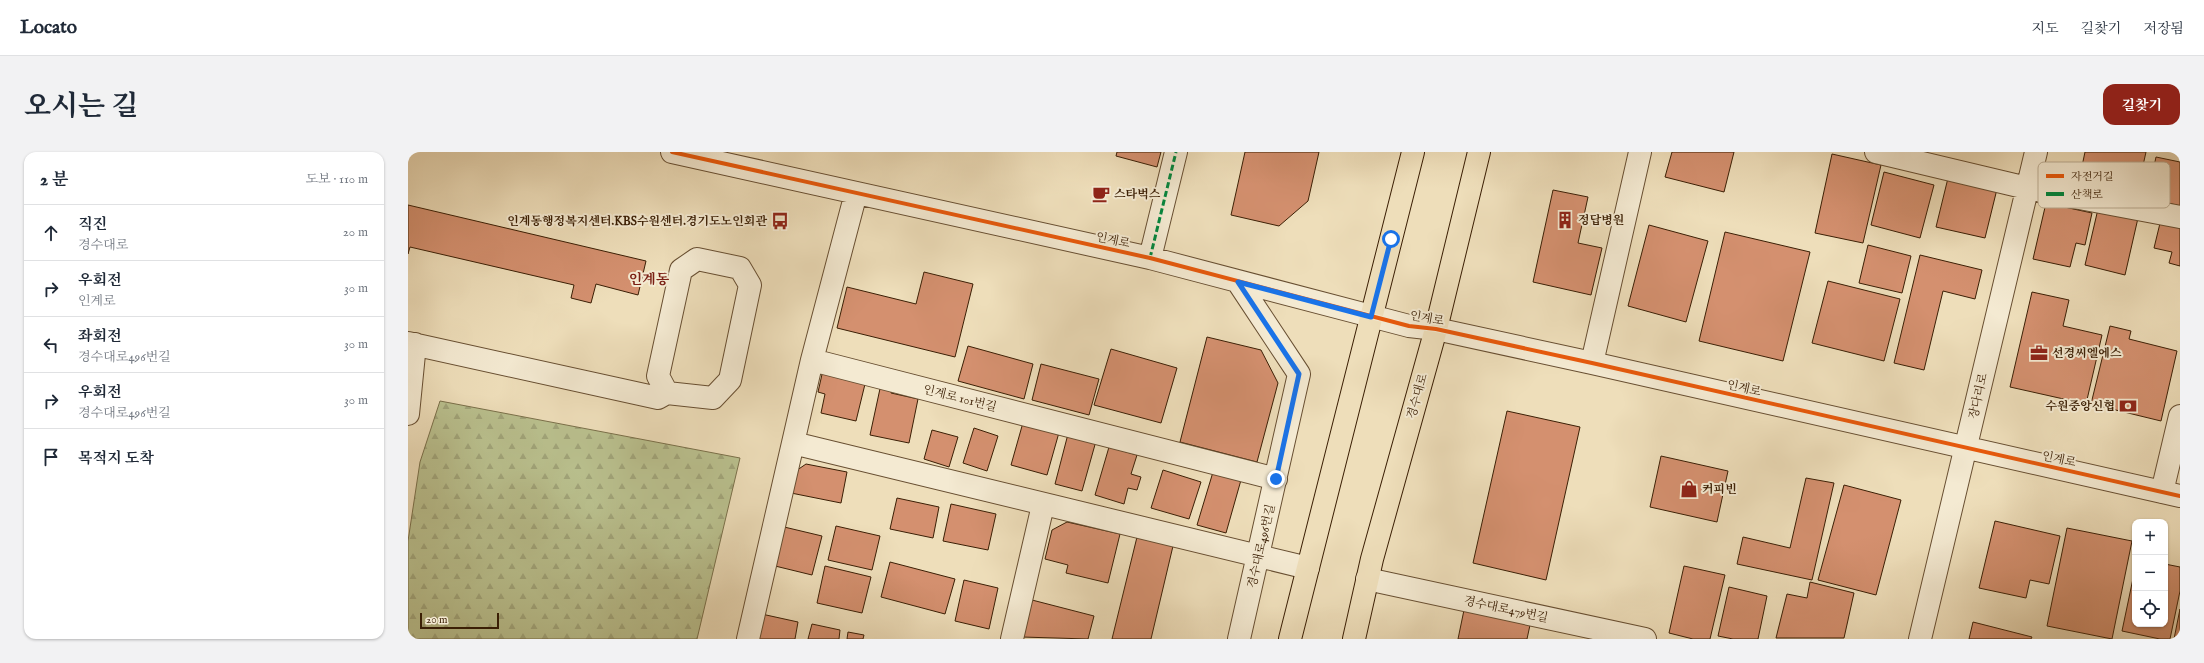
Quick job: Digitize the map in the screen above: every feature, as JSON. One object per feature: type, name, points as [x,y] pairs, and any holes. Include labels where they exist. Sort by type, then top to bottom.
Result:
[{"type":"main road","points":[[1290,639],[1413,152]]},
{"type":"main road","name":"경수대로","points":[[1354,639],[1367,579],[1436,329],[1479,152]]},
{"type":"street","name":"인계로","points":[[672,152],[1150,258],[1371,317],[1436,329],[1592,363],[1965,449],[2171,494]]},
{"type":"street","points":[[1150,258],[1176,152]]},
{"type":"street","points":[[1592,363],[1640,152]]},
{"type":"street","points":[[1876,152],[2038,190]]},
{"type":"street","name":"장다리로","points":[[1920,639],[2036,152]]},
{"type":"street","points":[[748,639],[812,360],[856,193]]},
{"type":"street","points":[[2136,208],[2180,216]]},
{"type":"street","points":[[408,414],[412,344],[658,398],[667,393],[713,398],[730,380],[750,285],[740,268],[697,259],[681,270],[658,376],[667,393]]},
{"type":"street","name":"경수대로496번길","points":[[1238,282],[1299,374],[1259,557],[1239,639]]},
{"type":"street","name":"인계로 101번길","points":[[812,360],[1276,479]]},
{"type":"street","points":[[2171,494],[2180,416]]},
{"type":"street","points":[[793,443],[1308,568]]},
{"type":"street","points":[[1012,639],[1043,504]]},
{"type":"street","name":"경수대로479번길","points":[[1367,579],[1645,639]]},
{"type":"green space","points":[[440,401],[740,458],[697,639],[408,639],[408,541],[420,462]]},
{"type":"building","points":[[1117,152],[1161,152],[1157,167],[1116,156]]},
{"type":"building","points":[[1245,152],[1319,152],[1308,201],[1279,226],[1231,215]]},
{"type":"building","points":[[1672,152],[1734,152],[1724,192],[1665,177]]},
{"type":"building","points":[[2085,152],[2146,152],[2144,162],[2083,162]]},
{"type":"building","points":[[1832,154],[1881,165],[1863,243],[1815,233]]},
{"type":"building","points":[[2156,157],[2180,162],[2180,206],[2170,204],[2170,162],[2155,162]]},
{"type":"building","points":[[1884,172],[1934,185],[1920,238],[1871,225]]},
{"type":"building","points":[[1948,178],[1997,189],[1985,238],[1936,227]]},
{"type":"building","name":"정답병원","points":[[1553,190],[1588,197],[1578,243],[1602,248],[1591,295],[1533,282]]},
{"type":"building","points":[[408,205],[646,261],[638,295],[596,284],[591,303],[571,298],[574,285],[410,247],[408,254]]},
{"type":"building","points":[[2045,208],[2069,208],[2092,213],[2085,245],[2076,243],[2070,267],[2033,259]]},
{"type":"building","points":[[2098,209],[2138,218],[2125,275],[2085,265]]},
{"type":"building","points":[[2162,215],[2180,219],[2180,266],[2169,263],[2172,252],[2154,248]]},
{"type":"building","points":[[1649,225],[1708,241],[1686,322],[1628,306]]},
{"type":"building","points":[[1725,232],[1810,252],[1783,361],[1699,341]]},
{"type":"building","points":[[1868,245],[1911,256],[1902,293],[1859,283]]},
{"type":"building","points":[[1920,255],[1982,270],[1975,299],[1943,291],[1924,370],[1894,363]]},
{"type":"building","points":[[924,272],[973,284],[955,357],[837,328],[847,287],[916,304]]},
{"type":"building","points":[[1828,281],[1900,299],[1884,361],[1812,343]]},
{"type":"building","points":[[2032,292],[2069,300],[2063,326],[2102,335],[2086,404],[2010,387]]},
{"type":"building","points":[[2110,326],[2131,331],[2129,339],[2177,351],[2161,421],[2091,404]]},
{"type":"building","points":[[1207,337],[1261,350],[1278,383],[1257,462],[1180,442]]},
{"type":"building","points":[[968,346],[1033,364],[1024,399],[958,381]]},
{"type":"building","points":[[1111,349],[1177,368],[1161,423],[1094,405]]},
{"type":"building","points":[[1041,364],[1099,379],[1089,415],[1032,400]]},
{"type":"building","points":[[823,370],[866,380],[856,421],[821,413],[825,394],[818,392]]},
{"type":"building","points":[[881,384],[893,386],[891,393],[918,399],[909,443],[870,435]]},
{"type":"building","points":[[1507,411],[1580,427],[1546,580],[1473,563]]},
{"type":"building","points":[[1024,419],[1060,429],[1047,475],[1011,465]]},
{"type":"building","points":[[974,428],[998,436],[987,471],[963,463]]},
{"type":"building","points":[[932,430],[958,437],[949,467],[924,459]]},
{"type":"building","points":[[1068,434],[1096,441],[1082,491],[1055,484]]},
{"type":"building","points":[[1109,447],[1137,455],[1131,474],[1141,477],[1137,490],[1128,488],[1124,504],[1095,495]]},
{"type":"building","name":"커피빈","points":[[1661,456],[1728,471],[1717,522],[1650,507]]},
{"type":"building","points":[[806,464],[847,472],[841,503],[786,492],[790,475]]},
{"type":"building","points":[[1163,470],[1201,482],[1189,519],[1151,508]]},
{"type":"building","points":[[1213,472],[1241,480],[1226,533],[1197,525]]},
{"type":"building","points":[[1806,478],[1834,483],[1812,580],[1737,564],[1743,537],[1790,548]]},
{"type":"building","points":[[1844,485],[1901,500],[1876,595],[1818,580]]},
{"type":"building","points":[[897,498],[939,507],[933,538],[890,529]]},
{"type":"building","points":[[951,504],[996,514],[988,550],[943,541]]},
{"type":"building","points":[[1995,521],[2060,536],[2049,584],[2030,580],[2026,598],[1979,588]]},
{"type":"building","points":[[1067,522],[1120,534],[1108,583],[1066,573],[1068,565],[1045,559],[1052,530]]},
{"type":"building","points":[[780,526],[822,536],[812,575],[771,565]]},
{"type":"building","points":[[836,526],[880,536],[872,570],[828,560]]},
{"type":"building","points":[[2067,528],[2132,541],[2112,639],[2047,626]]},
{"type":"building","points":[[1137,537],[1173,546],[1151,639],[1112,639]]},
{"type":"building","points":[[890,562],[955,579],[945,614],[881,597]]},
{"type":"building","points":[[2168,565],[2180,567],[2180,591],[2170,639],[2160,639],[2122,631],[2132,583],[2132,627],[2168,627]]},
{"type":"building","points":[[825,566],[871,577],[862,613],[817,603]]},
{"type":"building","points":[[1684,566],[1725,575],[1710,639],[1693,639],[1669,633]]},
{"type":"building","points":[[964,580],[998,588],[989,629],[955,621]]},
{"type":"building","points":[[1810,582],[1854,593],[1844,638],[1776,638],[1787,594],[1807,598]]},
{"type":"building","points":[[1729,587],[1767,596],[1758,639],[1733,639],[1718,636]]},
{"type":"building","points":[[1032,600],[1094,616],[1088,639],[1022,637]]},
{"type":"building","points":[[2180,609],[2180,639],[2174,639]]},
{"type":"building","points":[[1464,610],[1530,625],[1527,639],[1458,639]]},
{"type":"building","points":[[757,613],[798,622],[795,639],[752,639]]},
{"type":"building","points":[[1973,622],[2032,637],[2031,639],[1969,639]]},
{"type":"building","points":[[812,624],[840,630],[839,639],[808,639]]},
{"type":"building","points":[[848,632],[864,635],[863,639],[847,639]]},
{"type":"marked path","points":[[1150,258],[1176,152]]},
{"type":"cycle path","points":[[672,152],[1150,258],[1409,326],[1436,329],[1592,363],[2180,496]]},
{"type":"place","name":"스타벅스","points":[[1101,194]]},
{"type":"place","name":"정답병원","points":[[1565,220]]},
{"type":"place","name":"인계동행정복지센터.KBS수원센터.경기도노인회관","points":[[780,221]]},
{"type":"place","name":"선경씨엘에스","points":[[2039,353]]},
{"type":"place","name":"수원중앙신협","points":[[2128,406]]},
{"type":"place","name":"커피빈","points":[[1689,489]]},
{"type":"district","name":"인계동","points":[[649,279]]},
{"type":"route","points":[[1276,479],[1299,374],[1238,282],[1371,317],[1391,239]]}]
